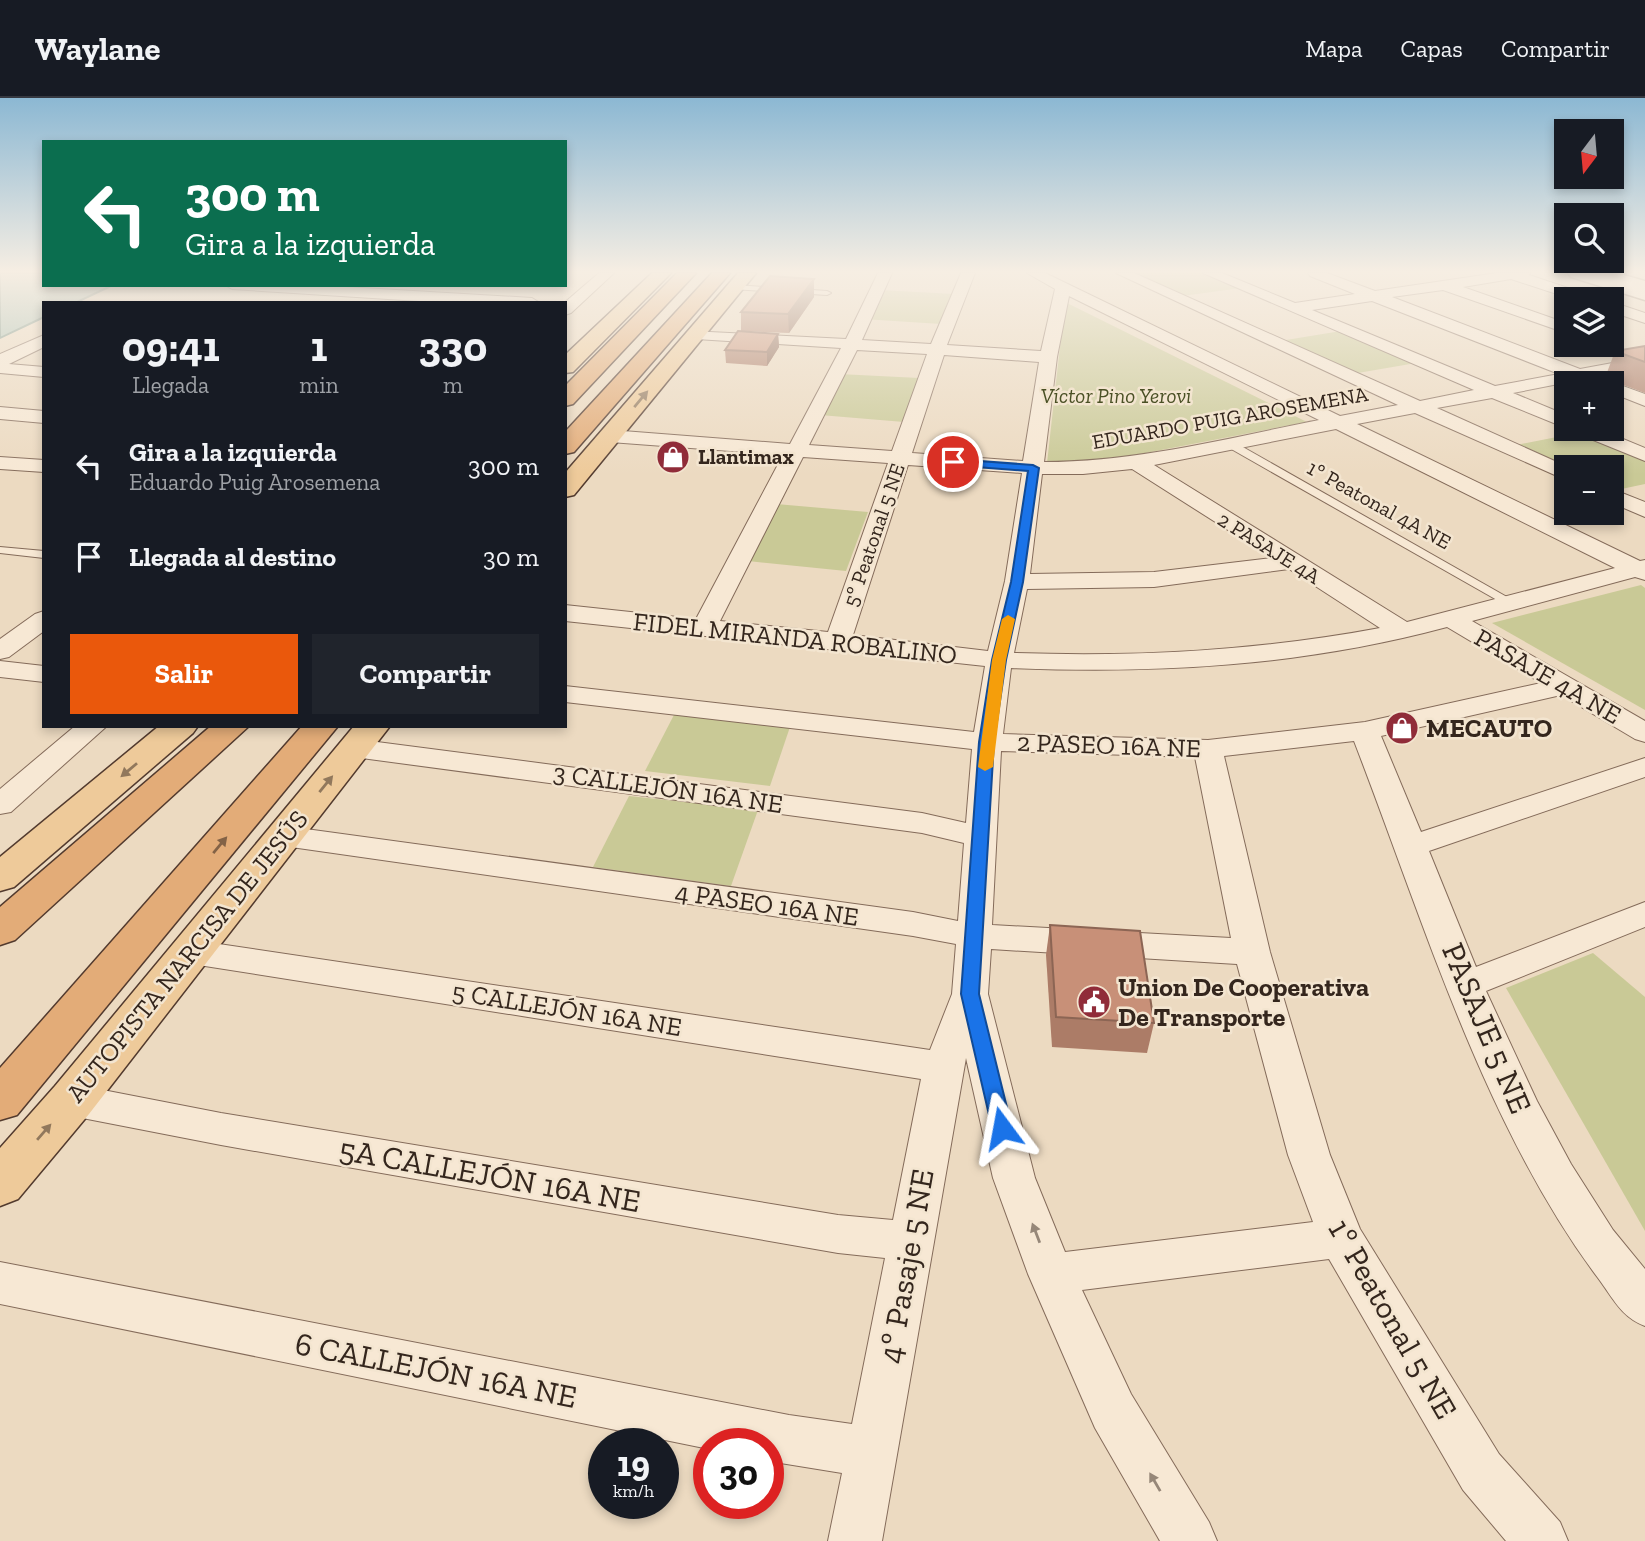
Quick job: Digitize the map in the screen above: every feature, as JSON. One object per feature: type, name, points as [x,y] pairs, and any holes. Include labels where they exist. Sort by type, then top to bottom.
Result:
[{"type":"highway","points":[[567,397],[622,340]]},
{"type":"highway","points":[[567,445],[671,340]]},
{"type":"highway","points":[[0,930],[230,728]]},
{"type":"highway","name":"AUTOPISTA NARCISA DE JESÚS","points":[[0,1101],[179,893],[349,733]]},
{"type":"highway","points":[[0,953],[35,922],[63,874]]},
{"type":"highway","points":[[0,1071],[121,935],[179,893]]},
{"type":"main road","points":[[567,365],[593,340]]},
{"type":"main road","points":[[567,487],[691,340]]},
{"type":"main road","points":[[0,878],[179,728]]},
{"type":"main road","name":"AUTOPISTA NARCISA DE JESÚS","points":[[0,1184],[72,1100],[284,836],[349,733]]},
{"type":"street","points":[[806,340],[1048,357]]},
{"type":"street","name":"5º Peatonal 5 NE","points":[[838,640],[941,340]]},
{"type":"street","points":[[1052,340],[1017,582],[999,660],[987,742],[970,994],[1014,1178],[1051,1274],[1113,1411],[1190,1541]]},
{"type":"street","points":[[1172,340],[1643,570]]},
{"type":"street","points":[[1272,340],[1554,469]]},
{"type":"street","points":[[1372,340],[1554,417]]},
{"type":"street","points":[[1489,340],[1569,371]]},
{"type":"street","points":[[0,360],[42,341]]},
{"type":"street","points":[[704,627],[852,343]]},
{"type":"street","points":[[1624,348],[1645,356]]},
{"type":"street","name":"EDUARDO PUIG AROSEMENA","points":[[1599,371],[1645,362]]},
{"type":"street","points":[[0,369],[42,371]]},
{"type":"street","name":"EDUARDO PUIG AROSEMENA","points":[[610,436],[1033,468],[1083,468],[1136,462],[1554,380]]},
{"type":"street","points":[[1624,392],[1645,400]]},
{"type":"street","points":[[0,413],[42,416]]},
{"type":"street","points":[[1613,441],[1645,454]]},
{"type":"street","name":"2 PASAJE 4A","points":[[1136,462],[1290,562],[1403,631]]},
{"type":"street","points":[[0,463],[34,466]]},
{"type":"street","points":[[0,478],[34,466]]},
{"type":"street","points":[[1624,500],[1645,510]]},
{"type":"street","points":[[1017,582],[1065,584],[1222,574],[1290,562]]},
{"type":"street","name":"FIDEL MIRANDA ROBALINO","points":[[567,613],[838,640],[999,660],[1082,663],[1210,660],[1310,649],[1403,631],[1508,601],[1643,570]]},
{"type":"street","name":"PASAJE 4A NE","points":[[1451,619],[1645,733]]},
{"type":"street","points":[[0,651],[42,620]]},
{"type":"street","points":[[0,669],[42,674]]},
{"type":"street","name":"2 PASEO 16A NE","points":[[567,694],[987,742],[1208,749],[1365,732],[1565,686]]},
{"type":"street","points":[[0,805],[91,728]]},
{"type":"street","name":"PASAJE 5 NE","points":[[1365,732],[1466,985],[1532,1135],[1612,1266],[1645,1305]]},
{"type":"street","name":"3 CALLEJÓN 16A NE","points":[[349,733],[922,823],[981,837]]},
{"type":"street","name":"1º Peatonal 5 NE","points":[[1208,749],[1252,952],[1309,1155],[1340,1238],[1481,1472],[1541,1541]]},
{"type":"street","points":[[1412,846],[1645,768]]},
{"type":"street","name":"4 PASEO 16A NE","points":[[284,836],[975,936],[1252,952]]},
{"type":"street","points":[[1466,985],[1645,914]]},
{"type":"street","name":"5 CALLEJÓN 16A NE","points":[[192,952],[943,1067]]},
{"type":"street","name":"4º Pasaje 5 NE","points":[[855,1541],[943,1067],[970,994]]},
{"type":"street","name":"5A CALLEJÓN 16A NE","points":[[72,1100],[221,1129],[838,1234],[909,1241]]},
{"type":"street","points":[[1051,1274],[1340,1238]]},
{"type":"street","name":"6 CALLEJÓN 16A NE","points":[[0,1283],[776,1438],[872,1452]]},
{"type":"lane","name":"1º Peatonal 4A NE","points":[[1230,444],[1508,601]]},
{"type":"lane","points":[[0,550],[42,555]]},
{"type":"green space","name":"Víctor Pino Yerovi","points":[[1061,340],[1142,340],[1307,422],[1083,465],[1047,463]]},
{"type":"green space","points":[[1363,340],[1416,363],[1352,374],[1280,341]]},
{"type":"green space","points":[[839,374],[919,378],[904,422],[820,415]]},
{"type":"green space","points":[[1554,438],[1554,441],[1603,441],[1645,459],[1645,484],[1624,488],[1624,455],[1554,455],[1554,462],[1511,446]]},
{"type":"green space","points":[[776,504],[868,512],[846,571],[748,561]]},
{"type":"green space","points":[[1641,585],[1645,588],[1645,710],[1492,623]]},
{"type":"green space","points":[[676,711],[791,724],[770,786],[645,771]]},
{"type":"green space","points":[[629,796],[758,810],[731,886],[593,867]]},
{"type":"green space","points":[[1593,953],[1645,997],[1645,1231],[1506,988]]},
{"type":"building","points":[[732,340],[774,340],[767,352],[725,350]]},
{"type":"building","points":[[1645,346],[1645,362],[1624,354],[1624,350]]},
{"type":"building","name":"Union De Cooperativa De Transporte","points":[[1050,925],[1140,931],[1154,1023],[1056,1017]]},
{"type":"slow traffic","points":[[985,767],[999,660],[1008,619]]},
{"type":"place","name":"Llantimax","points":[[673,457]]},
{"type":"place","name":"MECAUTO","points":[[1402,728]]},
{"type":"place","name":"Union De Cooperativa De Transporte","points":[[1094,1002]]},
{"type":"route","points":[[953,462],[1033,468],[1017,582],[999,660],[987,742],[970,994],[1002,1128]]}]
